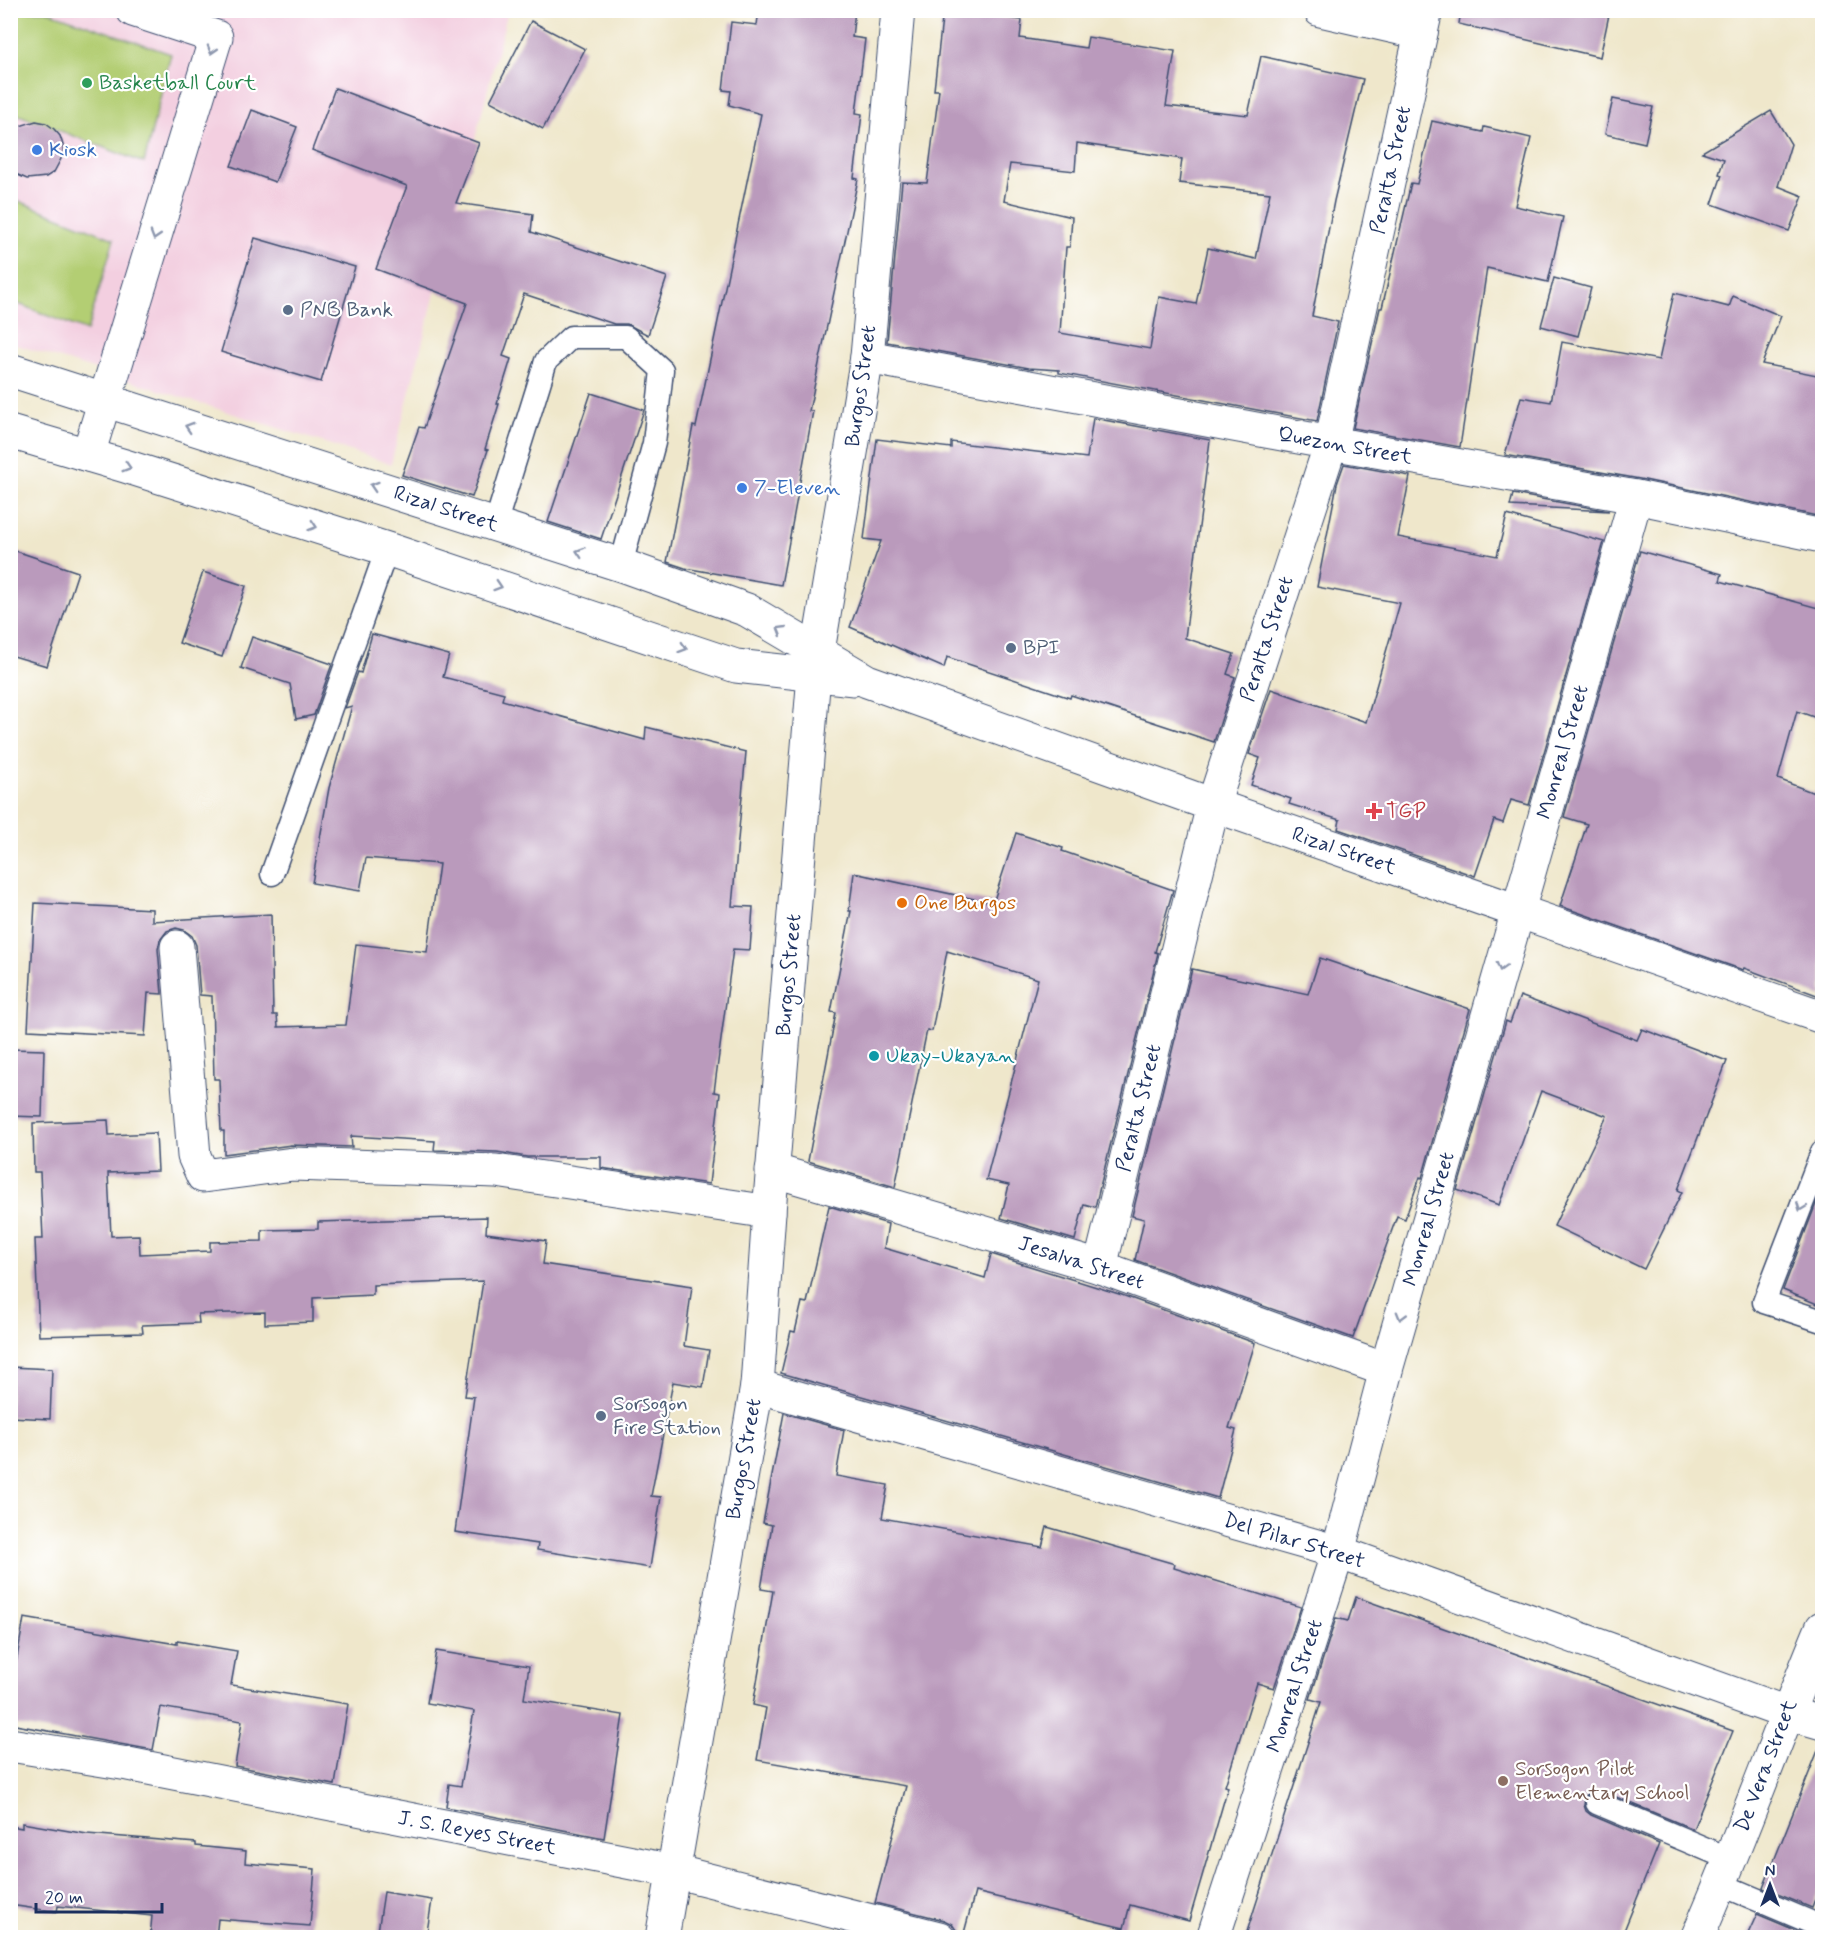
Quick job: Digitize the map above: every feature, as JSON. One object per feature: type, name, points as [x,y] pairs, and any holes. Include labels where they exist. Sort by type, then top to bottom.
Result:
[{"type":"street","points":[[88,455],[216,37],[134,10]]},
{"type":"street","name":"Burgos Street","points":[[663,1938],[757,1386],[772,1170],[816,663],[867,357],[898,10]]},
{"type":"street","points":[[1320,10],[1423,22]]},
{"type":"street","name":"Peralta Street","points":[[1100,1267],[1213,805],[1331,443],[1423,22]]},
{"type":"street","name":"Quezon Street","points":[[867,357],[1636,497],[1822,536]]},
{"type":"street","name":"Rizal Street","points":[[10,370],[621,565],[747,610],[816,663],[1213,805],[1822,1017]]},
{"type":"street","name":"Rizal Street","points":[[10,432],[387,549],[736,666],[816,663]]},
{"type":"street","name":"Monreal Street","points":[[1213,1938],[1338,1552],[1386,1371],[1636,497]]},
{"type":"street","points":[[177,947],[194,1156],[203,1176],[293,1164],[496,1171],[769,1212]]},
{"type":"street","name":"Jesalva Street","points":[[772,1170],[1100,1267],[1386,1371]]},
{"type":"street","name":"Del Pilar Street","points":[[757,1386],[1338,1552],[1822,1724]]},
{"type":"street","name":"De Vera Street","points":[[1697,1938],[1822,1628]]},
{"type":"street","name":"J. S. Reyes Street","points":[[10,1745],[128,1764],[673,1871],[896,1932],[939,1938]]},
{"type":"lane","points":[[495,525],[546,361],[571,337],[626,337],[662,370],[654,443],[621,565]]},
{"type":"lane","points":[[272,874],[387,549]]},
{"type":"lane","points":[[1822,1152],[1764,1302],[1822,1321]]},
{"type":"lane","points":[[1597,1803],[1822,1927]]},
{"type":"shaded area","points":[[11,11],[508,11],[391,464],[11,343]]},
{"type":"green space","name":"Basketball Court","points":[[10,11],[47,11],[171,54],[144,163],[11,112]]},
{"type":"green space","points":[[11,198],[114,239],[87,331],[11,301]]},
{"type":"building","points":[[759,10],[855,10],[852,37],[865,39],[856,113],[862,114],[854,178],[858,179],[809,411],[813,411],[781,585],[685,568],[667,562],[693,426],[696,427],[761,114],[729,105],[731,91],[723,90],[731,22],[757,25]]},
{"type":"building","points":[[943,10],[1022,20],[1020,38],[1086,48],[1088,37],[1175,51],[1166,106],[1248,115],[1261,56],[1363,79],[1334,201],[1312,316],[1338,322],[1317,421],[1059,373],[1059,370],[1029,368],[887,342],[902,182],[927,183],[939,90],[934,90]],"holes":[[[1077,143],[1182,159],[1179,183],[1270,193],[1256,259],[1208,248],[1196,304],[1159,297],[1150,349],[1060,333],[1066,247],[1070,247],[1072,217],[1004,201],[1010,164],[1075,171]]]},
{"type":"building","points":[[1461,10],[1610,10],[1600,57],[1459,24]]},
{"type":"building","points":[[531,21],[585,49],[543,129],[490,101]]},
{"type":"building","points":[[335,88],[479,143],[456,203],[533,214],[531,232],[667,277],[648,335],[627,324],[614,324],[524,294],[503,356],[511,359],[485,449],[488,450],[472,497],[402,475],[419,427],[424,428],[467,303],[376,269],[407,186],[312,150]]},
{"type":"building","points":[[1613,99],[1653,107],[1645,143],[1605,134]]},
{"type":"building","points":[[252,110],[297,127],[275,182],[231,166]]},
{"type":"building","points":[[1771,111],[1791,144],[1778,186],[1803,196],[1789,231],[1712,204],[1722,175],[1719,174],[1724,159],[1702,152]]},
{"type":"building","name":"Kiosk","points":[[36,121],[46,123],[60,136],[63,155],[54,172],[46,177],[27,179],[10,169],[10,129]]},
{"type":"building","points":[[1432,121],[1483,132],[1484,127],[1531,138],[1515,206],[1563,217],[1548,282],[1487,268],[1460,447],[1353,428],[1411,183],[1417,184]]},
{"type":"building","name":"PNB Bank","points":[[255,238],[355,267],[321,382],[221,352]]},
{"type":"building","points":[[1554,278],[1591,288],[1578,336],[1541,326]]},
{"type":"building","points":[[1674,293],[1729,307],[1733,296],[1781,316],[1762,364],[1822,376],[1822,517],[1640,479],[1505,455],[1521,397],[1551,402],[1562,342],[1659,360]]},
{"type":"building","points":[[591,393],[644,410],[601,539],[548,522]]},
{"type":"building","points":[[1093,418],[1210,440],[1185,638],[1234,654],[1227,674],[1235,677],[1214,742],[947,657],[944,668],[850,627],[881,541],[864,539],[877,439],[951,448],[951,442],[1087,458]]},
{"type":"building","points":[[1344,464],[1410,476],[1398,537],[1497,556],[1507,515],[1604,542],[1529,805],[1511,800],[1503,823],[1494,820],[1475,876],[1338,829],[1340,820],[1289,804],[1291,799],[1251,785],[1260,758],[1249,754],[1271,689],[1366,722],[1400,603],[1317,587],[1337,484]]},
{"type":"building","points":[[1513,494],[1609,511],[1510,506]]},
{"type":"building","points":[[10,549],[78,572],[47,666],[10,655]]},
{"type":"building","points":[[1640,551],[1722,574],[1720,581],[1822,609],[1822,720],[1797,711],[1778,779],[1822,796],[1822,997],[1744,968],[1743,970],[1560,906],[1587,824],[1564,817]]},
{"type":"building","points":[[203,572],[246,586],[222,657],[179,643]]},
{"type":"building","points":[[372,634],[449,655],[443,677],[504,693],[502,700],[645,740],[646,727],[746,752],[732,906],[753,907],[750,950],[733,949],[714,1092],[720,1093],[709,1184],[601,1168],[601,1157],[527,1157],[497,1152],[434,1150],[435,1141],[351,1136],[352,1147],[291,1145],[224,1154],[219,1079],[214,1079],[212,996],[200,995],[196,945],[192,936],[176,928],[167,931],[160,940],[158,949],[162,994],[148,993],[145,1036],[28,1030],[35,903],[152,909],[152,921],[271,914],[273,1015],[277,1015],[278,1027],[346,1025],[356,944],[427,952],[439,864],[366,858],[360,891],[312,883],[329,788],[352,706],[345,708],[358,672],[361,673]]},
{"type":"building","points":[[252,637],[332,664],[314,715],[296,719],[290,684],[241,668]]},
{"type":"building","points":[[1016,833],[1063,848],[1062,851],[1173,890],[1155,952],[1158,953],[1095,1207],[1084,1204],[1075,1240],[1001,1218],[1009,1185],[986,1180],[1038,979],[947,951],[932,1031],[927,1030],[895,1187],[808,1161],[836,1013],[831,1012],[851,911],[849,911],[854,873],[993,903]]},
{"type":"building","points":[[1320,958],[1470,1009],[1422,1178],[1420,1177],[1405,1219],[1397,1216],[1353,1338],[1135,1260],[1144,1219],[1132,1216],[1192,969],[1308,994]]},
{"type":"building","points":[[1520,996],[1637,1040],[1642,1029],[1727,1061],[1678,1190],[1682,1192],[1644,1269],[1554,1226],[1607,1116],[1541,1091],[1499,1205],[1457,1190],[1506,1021],[1510,1023]]},
{"type":"building","points":[[10,1049],[44,1050],[42,1117],[10,1116]]},
{"type":"building","points":[[108,1120],[109,1135],[156,1133],[158,1171],[108,1173],[111,1236],[139,1235],[140,1254],[210,1251],[210,1242],[262,1241],[262,1230],[318,1229],[318,1222],[487,1217],[486,1233],[546,1241],[543,1264],[692,1286],[684,1346],[709,1350],[703,1387],[673,1382],[651,1496],[661,1497],[650,1568],[537,1550],[538,1544],[455,1532],[474,1397],[465,1396],[483,1281],[373,1285],[373,1295],[313,1298],[313,1322],[265,1324],[265,1312],[198,1314],[199,1323],[142,1325],[143,1333],[39,1336],[35,1239],[43,1239],[40,1172],[34,1172],[33,1123]]},
{"type":"building","points":[[1822,1188],[1822,1306],[1783,1290]]},
{"type":"building","points":[[829,1206],[888,1224],[884,1248],[985,1278],[991,1254],[1119,1294],[1255,1343],[1229,1428],[1236,1430],[1218,1498],[781,1373],[791,1331],[795,1332],[802,1302],[807,1303]]},
{"type":"building","points":[[10,1367],[52,1369],[50,1419],[10,1417]]},
{"type":"building","points":[[784,1413],[844,1430],[836,1476],[888,1485],[882,1518],[1042,1547],[1047,1527],[1175,1564],[1174,1568],[1301,1607],[1274,1688],[1257,1683],[1225,1786],[1228,1787],[1189,1921],[1130,1905],[1124,1928],[975,1892],[964,1933],[956,1930],[952,1924],[944,1920],[875,1903],[906,1786],[757,1760],[766,1708],[753,1705],[773,1591],[761,1589],[772,1525],[763,1523]]},
{"type":"building","name":"Sorsogon Pilot Elementary School","points":[[1356,1597],[1733,1731],[1693,1829],[1602,1791],[1589,1792],[1585,1797],[1586,1811],[1591,1815],[1659,1844],[1621,1938],[1245,1938],[1321,1702],[1310,1699],[1336,1618],[1348,1621]]},
{"type":"building","points":[[24,1618],[177,1644],[177,1641],[237,1651],[231,1685],[348,1704],[335,1785],[235,1766],[242,1721],[161,1707],[153,1750],[10,1724],[10,1697]]},
{"type":"building","points":[[436,1651],[529,1666],[524,1699],[623,1715],[604,1838],[446,1807],[449,1784],[461,1786],[474,1711],[427,1703]]},
{"type":"building","points":[[1821,1743],[1822,1882],[1812,1908],[1763,1888]]},
{"type":"building","points":[[22,1823],[87,1834],[196,1843],[196,1846],[246,1851],[245,1863],[315,1869],[310,1926],[218,1919],[216,1938],[150,1938],[152,1916],[58,1906],[57,1912],[10,1905],[10,1826],[22,1828]]},
{"type":"building","points":[[384,1892],[432,1900],[426,1938],[377,1938]]},
{"type":"building","points":[[1757,1914],[1802,1933],[1800,1938],[1746,1938]]},
{"type":"place","name":"Basketball Court","points":[[87,83]]},
{"type":"place","name":"Kiosk","points":[[37,150]]},
{"type":"place","name":"PNB Bank","points":[[288,310]]},
{"type":"place","name":"7-Eleven","points":[[742,488]]},
{"type":"place","name":"BPI","points":[[1011,648]]},
{"type":"place","name":"TGP","points":[[1374,811]]},
{"type":"place","name":"One Burgos","points":[[902,903]]},
{"type":"place","name":"Ukay-Ukayan","points":[[874,1056]]},
{"type":"place","name":"Sorsogon Fire Station","points":[[601,1416]]},
{"type":"place","name":"Sorsogon Pilot Elementary School","points":[[1503,1781]]}]
